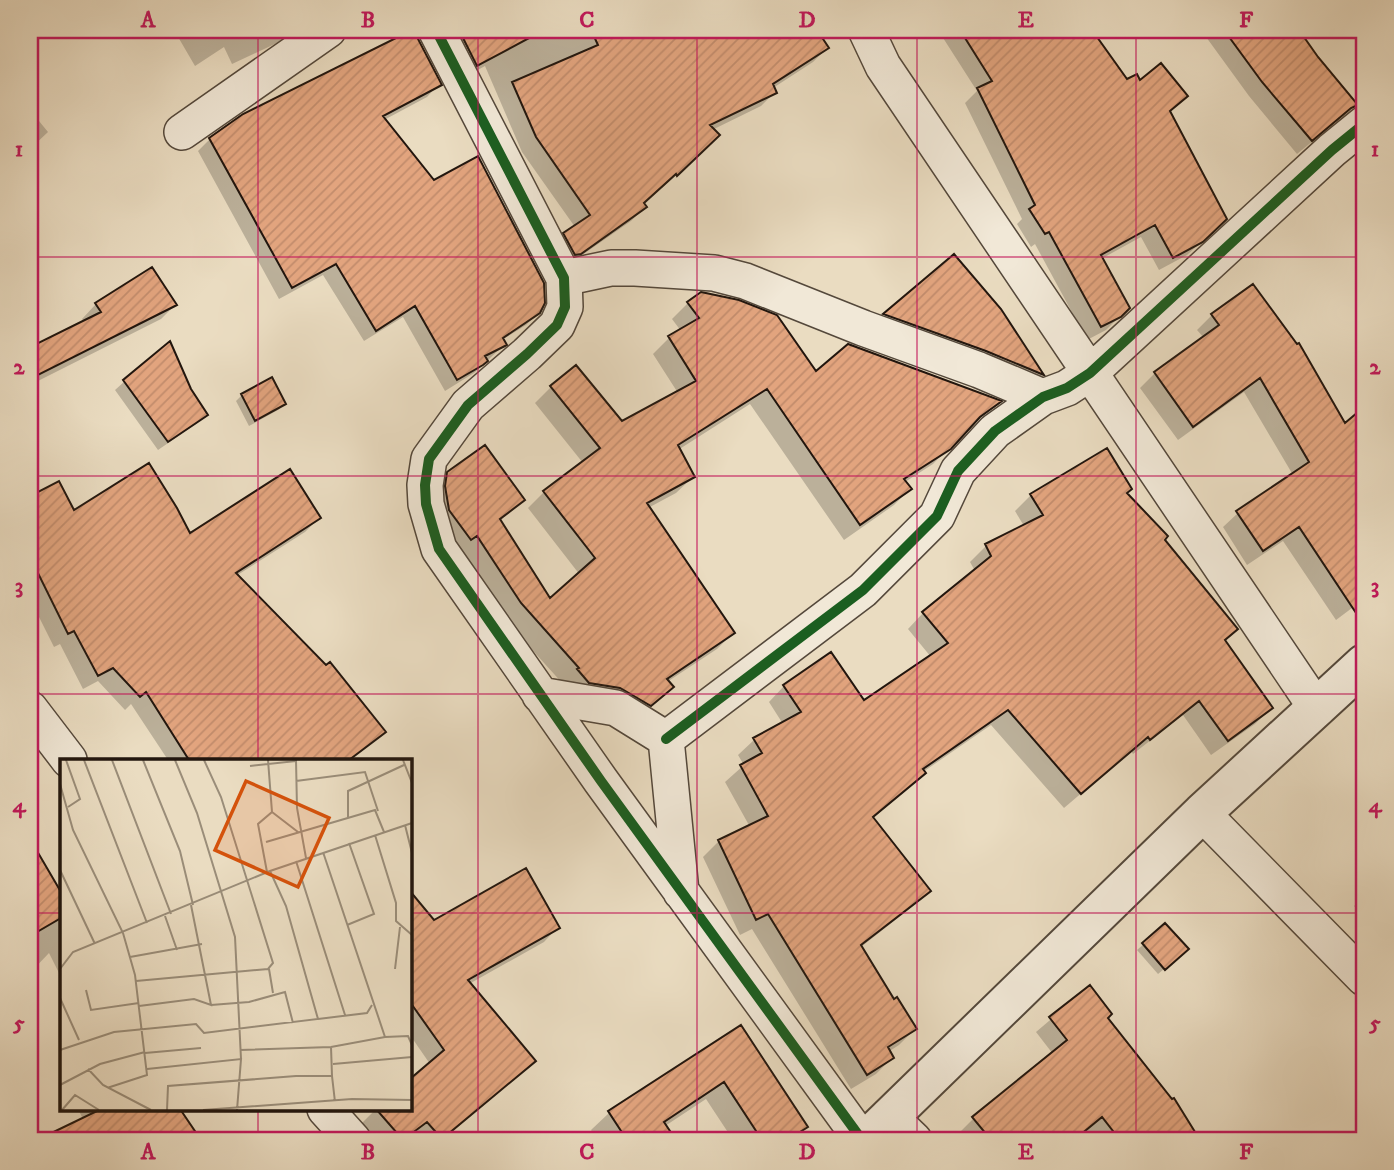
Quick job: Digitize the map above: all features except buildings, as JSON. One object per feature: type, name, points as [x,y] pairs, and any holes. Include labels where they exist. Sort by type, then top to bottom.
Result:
[{"type":"street","points":[[182,131],[328,30]]},
{"type":"street","points":[[436,30],[564,278],[565,307],[557,325],[468,405],[429,459],[425,485],[429,522],[439,549],[681,892],[883,1134],[1202,813],[1364,664]]},
{"type":"street","points":[[866,30],[883,66],[1317,709]]},
{"type":"street","points":[[666,739],[863,590],[937,516],[958,471],[995,431],[1043,397],[1067,388],[1090,373],[1332,150],[1364,124]]},
{"type":"street","points":[[564,278],[611,268],[714,273],[745,281],[1043,397]]},
{"type":"street","points":[[540,695],[616,708],[666,739]]},
{"type":"street","points":[[30,709],[68,759]]},
{"type":"street","points":[[666,739],[681,892]]},
{"type":"street","points":[[1202,813],[1364,978]]},
{"type":"street","points":[[326,1110],[353,1140]]},
{"type":"cycle path","points":[[436,30],[564,278],[565,307],[557,325],[468,405],[429,459],[425,485],[426,504],[439,549],[601,781],[862,1140]]},
{"type":"cycle path","points":[[666,739],[863,590],[937,516],[958,471],[995,431],[1043,397],[1067,388],[1090,373],[1332,150],[1364,124]]}]
